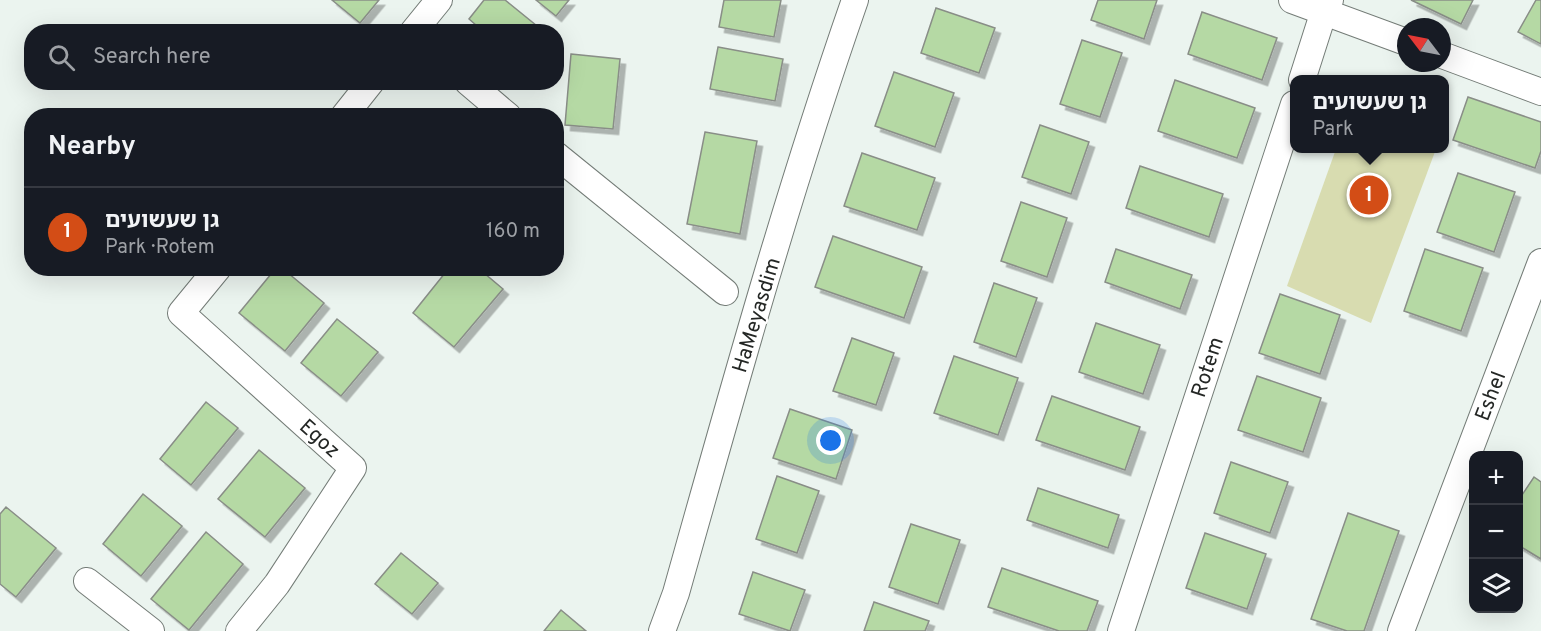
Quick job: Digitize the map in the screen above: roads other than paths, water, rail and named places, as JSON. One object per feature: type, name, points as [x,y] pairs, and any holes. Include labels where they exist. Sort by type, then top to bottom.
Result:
[{"type":"street","points":[[420,24],[439,0]]},
{"type":"street","name":"HaMeyasdim","points":[[662,631],[676,593],[755,315],[825,86],[855,0]]},
{"type":"street","points":[[1292,0],[1327,6],[1397,38]]},
{"type":"street","points":[[1304,75],[1327,6]]},
{"type":"street","points":[[1451,58],[1541,92]]},
{"type":"street","points":[[350,108],[365,90]]},
{"type":"street","points":[[477,90],[499,108]]},
{"type":"street","name":"Rotem","points":[[1121,631],[1290,116]]},
{"type":"street","points":[[564,161],[725,292]]},
{"type":"street","name":"Eshel","points":[[1401,631],[1541,262]]},
{"type":"street","name":"Egoz","points":[[212,276],[182,314],[353,468],[277,584],[239,631]]},
{"type":"street","points":[[87,581],[151,631]]},
{"type":"place","name":"גן שעשועים","points":[[1369,195]]}]
